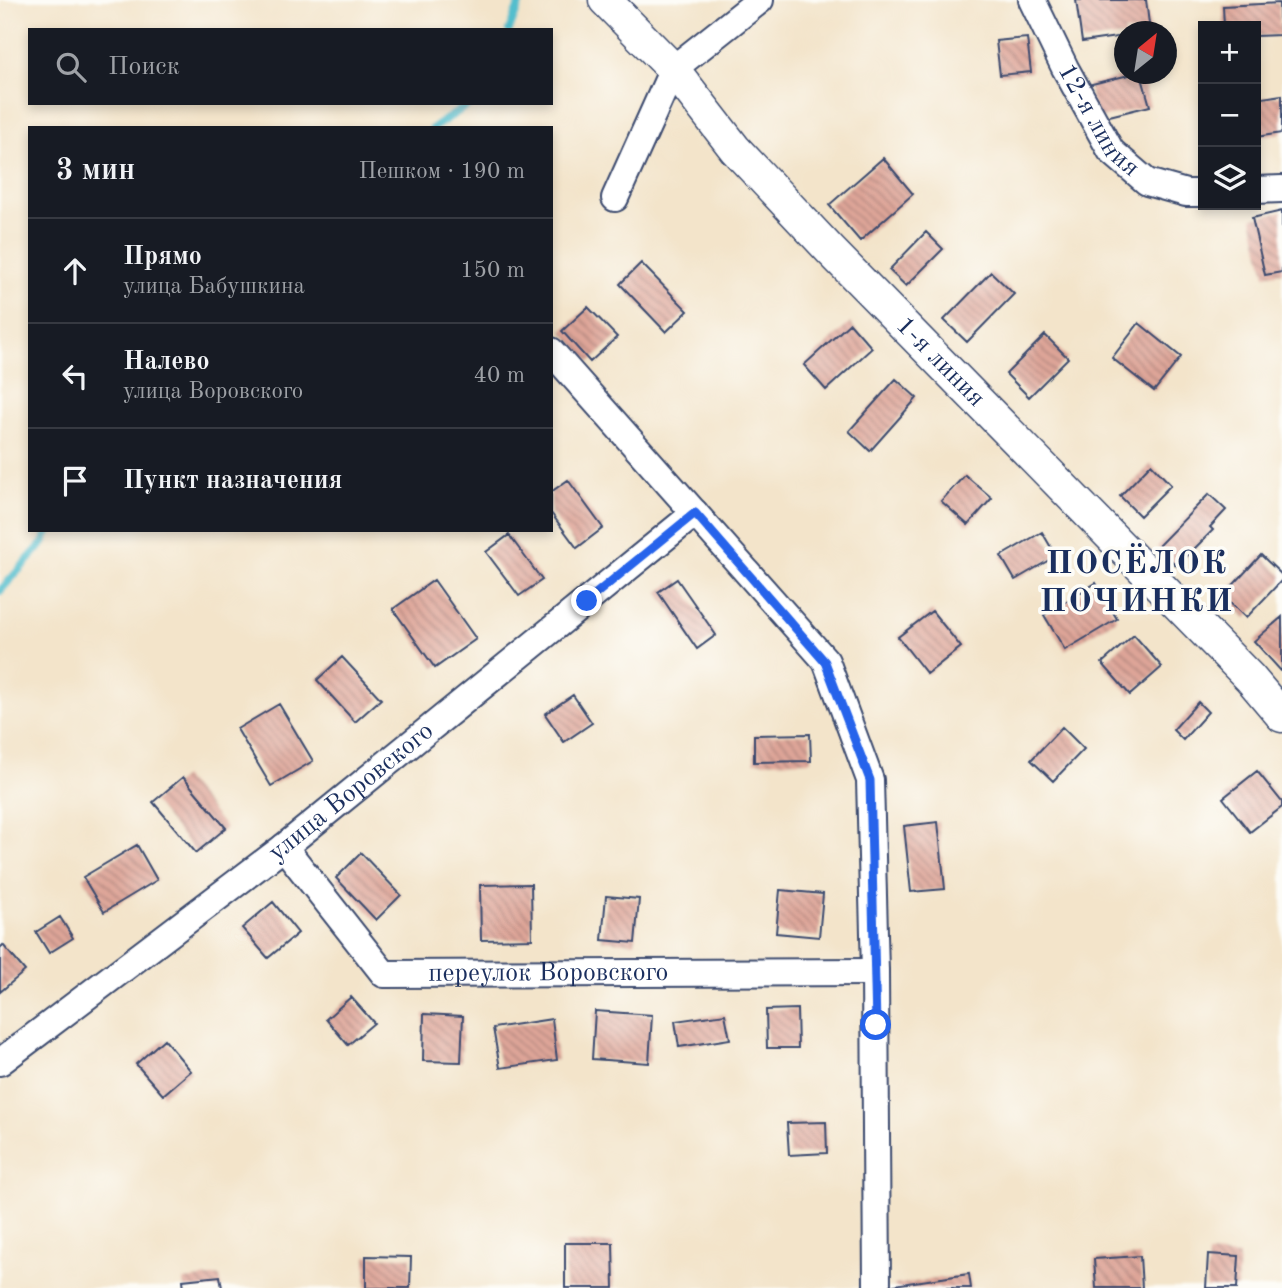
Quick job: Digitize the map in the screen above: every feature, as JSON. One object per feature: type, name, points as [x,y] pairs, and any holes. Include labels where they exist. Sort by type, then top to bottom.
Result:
[{"type":"street","name":"1-я линия","points":[[606,0],[673,69],[735,149],[822,242],[1250,678],[1282,716]]},
{"type":"street","points":[[615,198],[673,69],[760,0]]},
{"type":"street","name":"12-я линия","points":[[1032,0],[1065,68],[1111,151],[1147,182],[1186,193],[1198,192]]},
{"type":"street","points":[[1261,190],[1282,189]]},
{"type":"street","points":[[553,353],[825,662],[870,780],[875,972],[877,1288]]},
{"type":"street","name":"улица Воровского","points":[[0,1062],[284,846],[695,513]]},
{"type":"street","name":"переулок Воровского","points":[[284,846],[384,974],[875,972]]},
{"type":"building","points":[[1076,0],[1146,0],[1149,21],[1114,21],[1114,37],[1082,42]]},
{"type":"building","points":[[1279,3],[1280,35],[1261,36],[1261,21],[1224,21],[1223,6]]},
{"type":"building","points":[[1027,38],[1031,72],[1000,75],[996,41]]},
{"type":"building","points":[[1114,79],[1114,84],[1144,84],[1150,106],[1097,119],[1088,85]]},
{"type":"building","points":[[1282,95],[1282,133],[1261,136],[1261,98]]},
{"type":"building","points":[[883,158],[913,194],[860,241],[829,205]]},
{"type":"building","points":[[1282,211],[1282,272],[1265,275],[1252,218]]},
{"type":"building","points":[[926,232],[943,249],[906,286],[889,270]]},
{"type":"building","points":[[641,263],[688,311],[666,332],[620,284]]},
{"type":"building","points":[[991,272],[1014,294],[967,342],[944,320]]},
{"type":"building","points":[[588,307],[617,337],[590,362],[562,331]]},
{"type":"building","points":[[850,323],[872,348],[826,390],[804,365]]},
{"type":"building","points":[[1139,323],[1181,357],[1154,391],[1112,358]]},
{"type":"building","points":[[1045,335],[1068,358],[1029,397],[1006,374]]},
{"type":"building","points":[[896,379],[917,398],[870,451],[849,431]]},
{"type":"building","points":[[1151,464],[1171,485],[1140,516],[1120,496]]},
{"type":"building","points":[[965,475],[992,498],[968,525],[941,501]]},
{"type":"building","points":[[568,480],[603,528],[577,548],[553,516],[553,491]]},
{"type":"building","points":[[1209,494],[1226,510],[1210,527],[1213,530],[1177,566],[1157,547]]},
{"type":"building","points":[[1042,532],[1056,556],[1015,580],[1001,556]]},
{"type":"building","points":[[509,535],[542,580],[519,596],[486,552]]},
{"type":"building","points":[[1261,555],[1282,575],[1282,580],[1246,618],[1223,596]]},
{"type":"building","points":[[677,579],[716,635],[697,649],[658,592]]},
{"type":"building","points":[[434,580],[476,639],[435,668],[393,609]]},
{"type":"building","points":[[1096,583],[1117,619],[1065,650],[1044,615]]},
{"type":"building","points":[[932,611],[961,647],[927,674],[898,637]]},
{"type":"building","points":[[1282,617],[1282,669],[1281,671],[1254,641]]},
{"type":"building","points":[[1134,635],[1162,667],[1130,695],[1102,663]]},
{"type":"building","points":[[342,657],[381,699],[355,722],[317,680]]},
{"type":"building","points":[[573,695],[592,723],[564,742],[545,714]]},
{"type":"building","points":[[1198,702],[1208,712],[1183,740],[1173,730]]},
{"type":"building","points":[[279,704],[313,761],[271,786],[237,729]]},
{"type":"building","points":[[1062,727],[1084,749],[1053,781],[1031,760]]},
{"type":"building","points":[[810,734],[811,761],[754,762],[754,735]]},
{"type":"building","points":[[1257,771],[1282,802],[1282,807],[1250,832],[1223,798]]},
{"type":"building","points":[[183,777],[226,828],[196,853],[153,802]]},
{"type":"building","points":[[938,822],[945,889],[911,892],[904,826]]},
{"type":"building","points":[[137,845],[157,880],[104,912],[83,877]]},
{"type":"building","points":[[361,853],[401,895],[376,920],[336,878]]},
{"type":"building","points":[[531,884],[532,939],[481,940],[480,885]]},
{"type":"building","points":[[780,890],[823,894],[819,937],[776,933]]},
{"type":"building","points":[[606,896],[639,899],[635,943],[602,940]]},
{"type":"building","points":[[273,902],[298,933],[268,958],[242,928]]},
{"type":"building","points":[[60,917],[73,938],[49,953],[36,932]]},
{"type":"building","points":[[3,945],[25,971],[0,992],[0,948]]},
{"type":"building","points":[[351,997],[374,1023],[348,1045],[326,1019]]},
{"type":"building","points":[[797,1009],[798,1048],[767,1048],[766,1010]]},
{"type":"building","points":[[595,1011],[652,1015],[649,1063],[592,1059]]},
{"type":"building","points":[[424,1014],[463,1016],[461,1062],[423,1061]]},
{"type":"building","points":[[725,1014],[730,1039],[679,1047],[675,1021]]},
{"type":"building","points":[[552,1019],[557,1060],[500,1068],[493,1028]]},
{"type":"building","points":[[164,1039],[191,1071],[163,1095],[136,1064]]},
{"type":"building","points":[[826,1122],[827,1153],[789,1155],[787,1123]]},
{"type":"building","points":[[565,1243],[613,1243],[614,1288],[565,1288]]},
{"type":"building","points":[[1208,1254],[1239,1256],[1237,1288],[1206,1288]]},
{"type":"building","points":[[366,1256],[411,1257],[410,1288],[366,1288]]},
{"type":"building","points":[[1140,1256],[1142,1288],[1096,1288],[1094,1259]]},
{"type":"building","points":[[969,1274],[971,1288],[895,1288],[894,1285]]},
{"type":"building","points":[[220,1276],[222,1288],[184,1288],[183,1280]]},
{"type":"waterway","points":[[510,28],[521,0]]},
{"type":"waterway","points":[[436,126],[468,105]]},
{"type":"waterway","points":[[0,591],[43,543],[48,532]]},
{"type":"district","name":"ПОСЁЛОК ПОЧИНКИ","points":[[1137,583]]},
{"type":"route","points":[[587,601],[695,513],[825,662],[870,780],[876,1025]]}]
